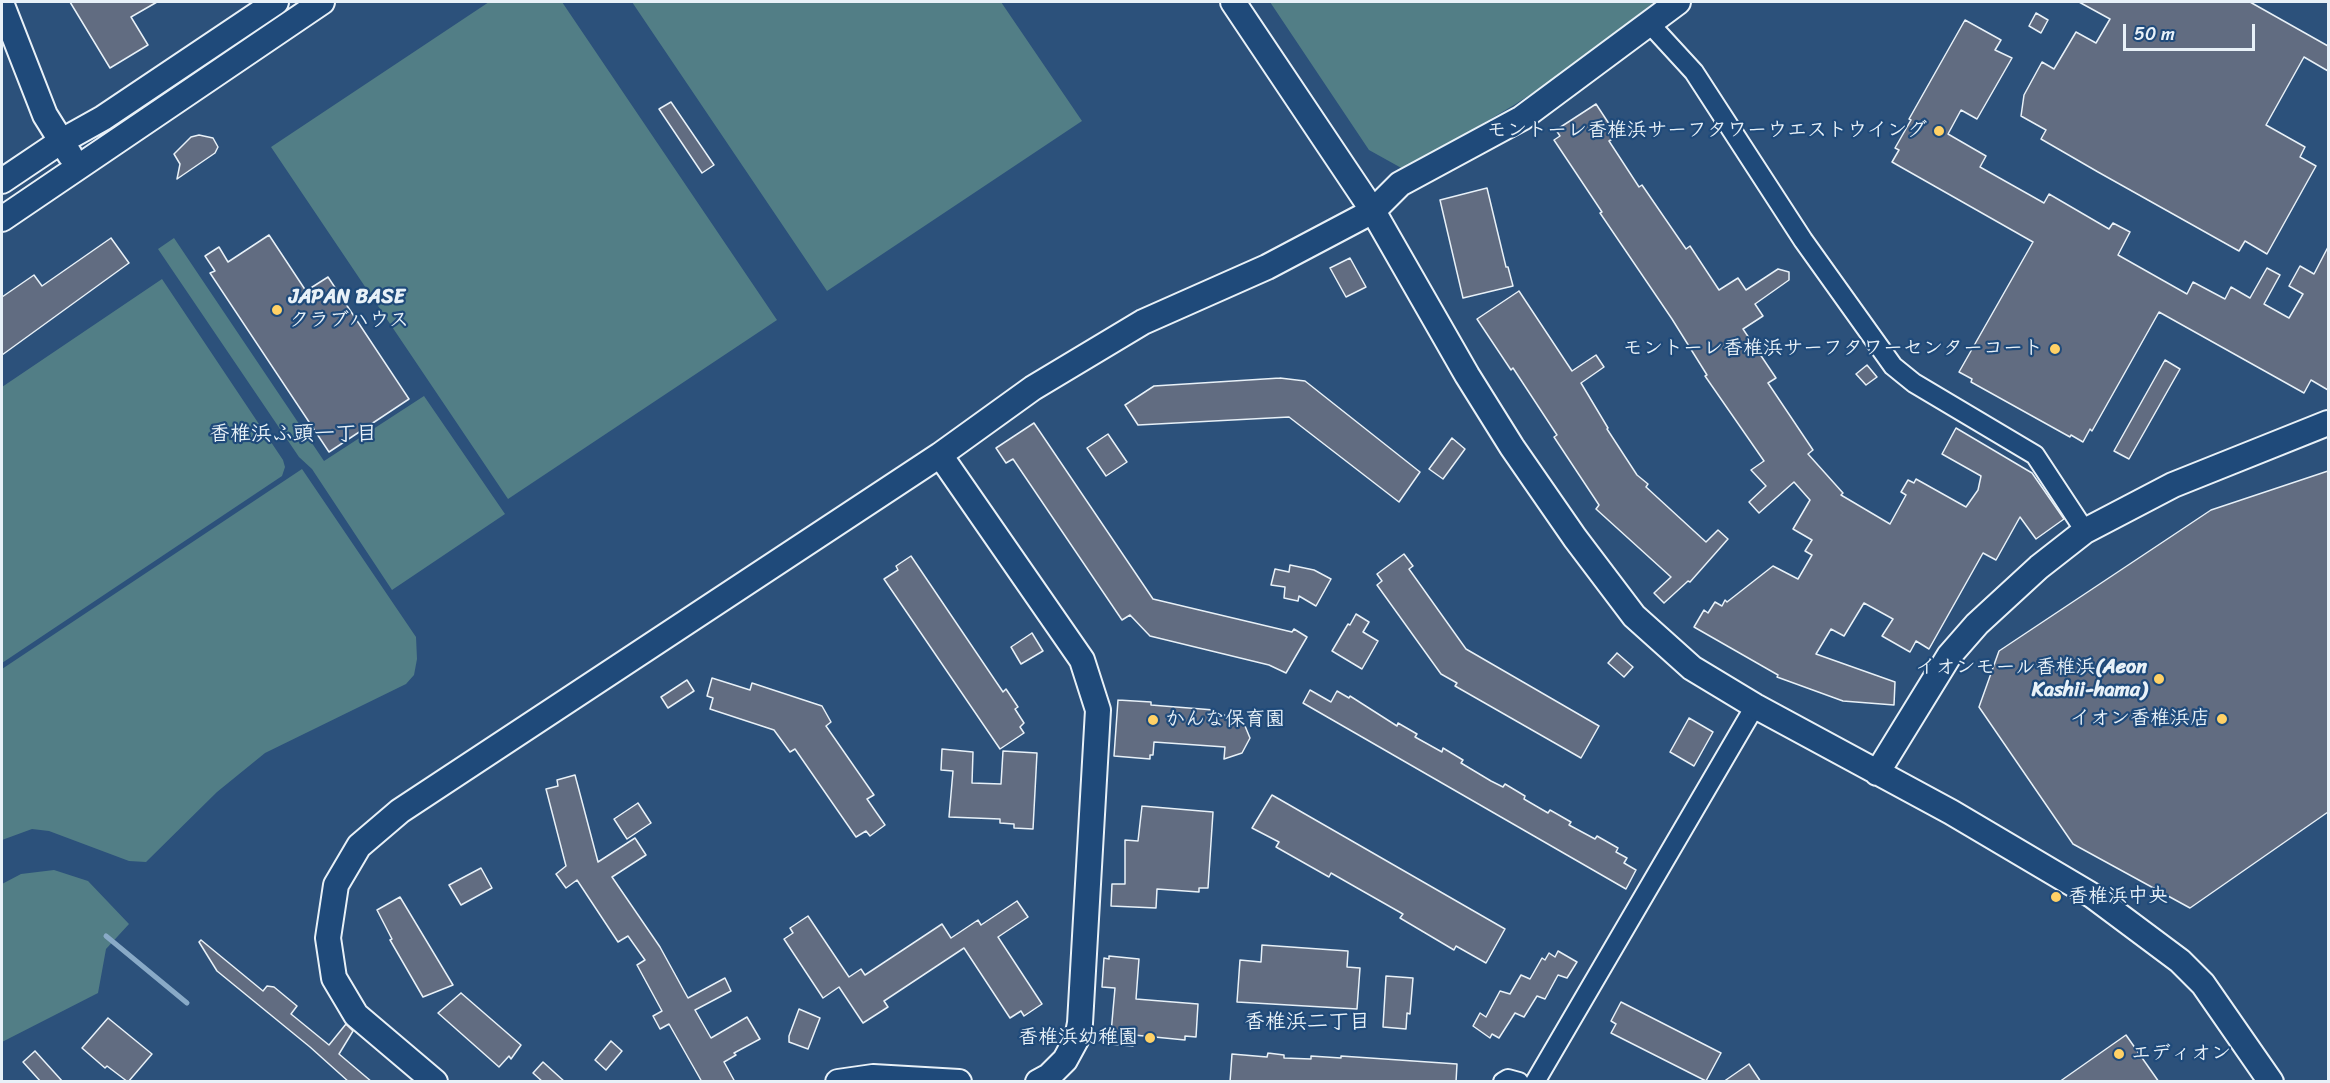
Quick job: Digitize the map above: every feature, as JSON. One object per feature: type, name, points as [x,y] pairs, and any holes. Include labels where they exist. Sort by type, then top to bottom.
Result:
[{"type":"street","points":[[2,181],[60,142],[103,118],[276,2]]},
{"type":"street","points":[[2,219],[322,2]]},
{"type":"street","points":[[1233,2],[1373,211],[1467,375],[1512,447],[1575,538],[1634,615],[1692,668],[1755,706],[1951,812],[2093,896],[2180,961],[2203,984],[2271,1082]]},
{"type":"street","points":[[435,1082],[356,1015],[334,978],[328,938],[336,885],[359,846],[400,811],[940,455],[1033,388],[1143,321],[1267,267],[1373,211],[1400,184],[1522,118],[1678,2]]},
{"type":"street","points":[[2,5],[45,115],[60,142],[78,167]]},
{"type":"street","points":[[1649,23],[1694,72],[1803,240],[1893,366],[1914,383],[2035,456],[2085,531]]},
{"type":"street","points":[[1877,773],[1949,656],[1977,624],[2039,567],[2085,531],[2173,485],[2328,423]]},
{"type":"street","points":[[940,455],[1082,660],[1098,710],[1080,1023],[1077,1038],[1065,1060],[1049,1076],[1038,1082]]},
{"type":"street","points":[[1535,1082],[1755,706]]},
{"type":"street","points":[[838,1082],[873,1077],[959,1082]]},
{"type":"street","points":[[1503,1082],[1508,1080],[1519,1082]]},
{"type":"green space","points":[[489,2],[562,2],[777,320],[508,499],[271,147]]},
{"type":"green space","points":[[632,2],[1001,2],[1082,121],[827,291]]},
{"type":"green space","points":[[1270,2],[1654,2],[1570,69],[1405,170],[1369,150]]},
{"type":"green space","points":[[174,238],[324,461],[424,396],[505,514],[392,590],[312,469],[299,457],[158,249]]},
{"type":"green space","points":[[162,279],[283,460],[285,467],[282,476],[2,663],[2,387]]},
{"type":"green space","points":[[302,469],[416,637],[417,659],[414,675],[406,684],[265,753],[217,792],[146,862],[129,861],[49,831],[32,829],[2,840],[2,669]]},
{"type":"green space","points":[[54,870],[88,881],[129,924],[106,949],[98,993],[2,1042],[2,884],[21,874]]},
{"type":"building","points":[[70,2],[157,2],[131,17],[148,45],[110,68]]},
{"type":"building","points":[[2079,2],[2250,2],[2328,46],[2328,71],[2304,57],[2266,125],[2305,147],[2300,157],[2316,166],[2267,254],[2245,241],[2239,251],[2098,172],[2041,139],[2046,130],[2021,116],[2024,95],[2042,62],[2054,69],[2076,32],[2096,43],[2110,19]]},
{"type":"building","points":[[2036,13],[2048,20],[2041,33],[2029,26]]},
{"type":"building","points":[[1965,20],[2001,40],[1995,50],[2012,58],[1977,119],[1961,110],[1948,134],[1986,156],[1980,167],[2044,203],[2049,194],[2109,229],[2113,223],[2130,232],[2118,255],[2187,294],[2193,282],[2225,299],[2231,287],[2250,298],[2267,268],[2280,275],[2264,304],[2289,318],[2303,294],[2289,286],[2300,266],[2314,274],[2328,247],[2328,390],[2311,380],[2304,393],[2159,312],[2092,431],[2090,429],[2083,442],[1971,382],[1972,379],[1959,372],[2033,242],[1892,162],[1899,150],[1895,148],[1911,120],[1909,119]]},
{"type":"building","points":[[671,102],[714,165],[702,173],[659,109]]},
{"type":"building","points":[[1596,104],[1617,136],[1609,141],[1639,187],[1642,185],[1686,249],[1690,246],[1719,290],[1738,278],[1746,290],[1778,269],[1789,272],[1789,280],[1755,304],[1763,316],[1743,329],[1776,378],[1768,383],[1813,450],[1808,454],[1843,493],[1841,495],[1890,524],[1906,495],[1901,492],[1908,480],[1914,483],[1916,479],[1966,507],[1978,490],[1981,476],[1942,454],[1956,428],[2032,473],[2064,519],[2036,539],[2020,517],[1996,560],[1983,553],[1929,649],[1916,641],[1910,652],[1882,636],[1893,619],[1864,603],[1844,636],[1831,629],[1816,654],[1895,682],[1894,705],[1843,701],[1777,677],[1778,675],[1694,627],[1704,610],[1708,613],[1715,602],[1722,606],[1725,600],[1727,602],[1773,566],[1798,579],[1812,555],[1805,551],[1812,540],[1793,529],[1810,500],[1794,482],[1759,513],[1749,502],[1766,486],[1751,470],[1764,461],[1705,376],[1707,375],[1672,319],[1554,140],[1560,136],[1556,130]]},
{"type":"building","points":[[199,135],[213,138],[218,147],[215,153],[177,179],[180,164],[174,154],[191,137]]},
{"type":"building","points":[[1487,188],[1506,267],[1508,267],[1513,286],[1463,298],[1440,200]]},
{"type":"building","points":[[269,235],[306,291],[328,277],[409,399],[329,452],[210,273],[215,271],[205,256],[219,247],[228,262]]},
{"type":"building","points":[[111,238],[129,263],[2,355],[2,297],[34,275],[42,286]]},
{"type":"building","points":[[1350,258],[1366,287],[1346,297],[1330,268]]},
{"type":"building","points":[[1519,291],[1572,371],[1596,355],[1604,367],[1581,383],[1637,475],[1648,484],[1646,487],[1706,542],[1718,530],[1728,539],[1690,582],[1688,581],[1664,603],[1654,593],[1671,577],[1596,509],[1599,505],[1554,437],[1557,435],[1513,368],[1511,370],[1477,319]]},
{"type":"building","points":[[2165,360],[2180,369],[2129,459],[2114,451]]},
{"type":"building","points":[[1867,365],[1877,377],[1866,385],[1856,374]]},
{"type":"building","points":[[1280,378],[1305,381],[1420,472],[1399,502],[1289,417],[1138,425],[1125,405],[1154,386]]},
{"type":"building","points":[[1034,423],[1153,599],[1292,632],[1294,629],[1307,637],[1286,673],[1269,665],[1150,636],[1130,615],[1122,620],[1013,459],[1006,463],[996,448]]},
{"type":"building","points":[[1108,434],[1127,462],[1106,476],[1087,448]]},
{"type":"building","points":[[1452,438],[1465,449],[1443,479],[1429,469]]},
{"type":"building","name":"イオンモール香椎浜(Aeon Kashii-hama)","points":[[2328,471],[2328,812],[2190,908],[2073,844],[1979,707],[1999,651],[2211,510]]},
{"type":"building","points":[[1404,554],[1413,566],[1409,569],[1466,649],[1599,726],[1581,758],[1455,686],[1457,683],[1441,674],[1377,585],[1382,581],[1377,574]]},
{"type":"building","points":[[911,556],[1003,692],[1006,689],[1018,707],[1015,709],[1024,723],[1020,727],[1024,733],[1000,749],[884,579],[898,570],[896,566]]},
{"type":"building","points":[[1290,565],[1314,570],[1331,579],[1316,606],[1299,596],[1298,601],[1284,598],[1285,587],[1271,585],[1275,569],[1289,572]]},
{"type":"building","points":[[1356,614],[1369,622],[1363,632],[1378,641],[1362,669],[1332,651]]},
{"type":"building","points":[[1032,633],[1043,651],[1021,664],[1011,647]]},
{"type":"building","points":[[1617,653],[1633,667],[1624,677],[1608,663]]},
{"type":"building","points":[[712,678],[750,690],[752,683],[822,706],[831,722],[826,726],[874,795],[867,799],[885,825],[870,836],[866,831],[856,837],[795,749],[790,752],[774,730],[710,709],[713,698],[707,696]]},
{"type":"building","points":[[687,680],[694,691],[668,708],[661,697]]},
{"type":"building","points":[[1310,690],[1331,702],[1337,691],[1349,698],[1350,696],[1397,726],[1398,723],[1417,734],[1415,737],[1442,752],[1443,748],[1463,760],[1461,763],[1491,781],[1503,787],[1505,784],[1525,796],[1524,799],[1548,813],[1550,810],[1571,822],[1569,825],[1595,839],[1597,836],[1618,848],[1616,852],[1627,858],[1624,863],[1636,870],[1626,889],[1303,703]]},
{"type":"building","points":[[1118,700],[1214,710],[1214,715],[1224,715],[1245,726],[1250,738],[1242,753],[1224,759],[1225,747],[1154,742],[1153,755],[1150,755],[1150,759],[1114,756]]},
{"type":"building","points":[[1689,718],[1713,732],[1694,766],[1670,752]]},
{"type":"building","points":[[942,749],[973,752],[972,783],[1001,784],[1003,751],[1037,753],[1033,829],[1014,828],[1014,824],[1000,823],[1000,819],[949,817],[953,771],[941,770]]},
{"type":"building","points":[[575,775],[598,862],[635,838],[646,855],[612,877],[660,947],[688,998],[725,978],[731,991],[695,1010],[711,1038],[747,1017],[760,1039],[734,1053],[736,1055],[724,1062],[735,1082],[702,1082],[669,1024],[660,1029],[653,1016],[662,1011],[637,965],[645,960],[628,936],[618,942],[577,880],[566,888],[556,874],[566,866],[546,789],[558,786],[557,780]]},
{"type":"building","points":[[1272,795],[1505,929],[1486,963],[1456,946],[1454,950],[1400,918],[1403,914],[1331,873],[1329,877],[1276,847],[1279,842],[1252,828]]},
{"type":"building","points":[[638,803],[651,823],[627,839],[614,819]]},
{"type":"building","points":[[1142,806],[1213,812],[1208,888],[1199,888],[1199,892],[1157,889],[1156,908],[1111,906],[1112,884],[1125,884],[1125,840],[1138,841]]},
{"type":"building","points":[[481,868],[492,888],[461,905],[449,885]]},
{"type":"building","points":[[400,897],[453,985],[423,997],[390,940],[392,939],[377,910]]},
{"type":"building","points":[[1017,901],[1028,917],[998,937],[1042,1004],[1024,1016],[1021,1011],[1010,1018],[964,948],[884,1001],[888,1007],[863,1023],[839,987],[823,998],[784,939],[793,933],[790,928],[808,916],[849,977],[861,969],[865,975],[942,924],[951,938],[978,920],[981,925]]},
{"type":"building","points":[[201,940],[263,991],[267,986],[274,987],[297,1006],[291,1014],[329,1045],[346,1024],[353,1031],[339,1054],[372,1082],[349,1082],[217,971],[199,942]]},
{"type":"building","points":[[1262,945],[1348,951],[1347,967],[1360,968],[1357,1009],[1237,1002],[1240,960],[1261,962]]},
{"type":"building","points":[[1558,951],[1577,962],[1567,978],[1558,975],[1545,999],[1537,996],[1524,1017],[1515,1013],[1499,1038],[1492,1034],[1490,1038],[1473,1026],[1480,1013],[1486,1017],[1500,991],[1510,994],[1521,975],[1530,979],[1542,958],[1545,960],[1549,953],[1555,957]]},
{"type":"building","points":[[1109,956],[1139,959],[1136,999],[1198,1004],[1196,1037],[1185,1036],[1185,1040],[1134,1035],[1133,1046],[1110,1044],[1115,988],[1102,987],[1104,958],[1109,959]]},
{"type":"building","points":[[1386,976],[1413,978],[1410,1014],[1407,1013],[1406,1029],[1383,1027]]},
{"type":"building","points":[[461,993],[521,1045],[511,1059],[509,1056],[499,1067],[438,1013]]},
{"type":"building","points":[[1621,1002],[1721,1053],[1706,1081],[1611,1033],[1616,1024],[1611,1021]]},
{"type":"building","points":[[799,1009],[820,1018],[808,1049],[789,1042]]},
{"type":"building","points":[[108,1018],[152,1054],[128,1082],[107,1066],[105,1068],[82,1048]]},
{"type":"building","name":"エディオン","points":[[2126,1035],[2159,1082],[2059,1082]]},
{"type":"building","points":[[611,1041],[622,1051],[606,1070],[595,1060]]},
{"type":"building","points":[[35,1051],[63,1082],[41,1082],[23,1062]]},
{"type":"building","points":[[1268,1053],[1284,1055],[1284,1058],[1311,1059],[1311,1056],[1341,1058],[1341,1056],[1457,1064],[1456,1082],[1230,1082],[1232,1054],[1267,1057]]},
{"type":"building","points":[[543,1062],[565,1082],[543,1082],[533,1073]]},
{"type":"building","points":[[1749,1064],[1761,1082],[1723,1082]]},
{"type":"waterway","points":[[106,936],[187,1003]]},
{"type":"place","name":"モントーレ香椎浜サーフタワーウエストウイング","points":[[1939,131]]},
{"type":"place","name":"JAPAN BASE クラブハウス","points":[[277,310]]},
{"type":"place","name":"モントーレ香椎浜サーフタワーセンターコート","points":[[2055,349]]},
{"type":"place","name":"イオンモール香椎浜(Aeon Kashii-hama)","points":[[2159,679]]},
{"type":"place","name":"イオン香椎浜店","points":[[2222,719]]},
{"type":"place","name":"かんな保育園","points":[[1153,720]]},
{"type":"place","name":"香椎浜中央","points":[[2056,897]]},
{"type":"place","name":"香椎浜幼稚園","points":[[1150,1038]]},
{"type":"place","name":"エディオン","points":[[2119,1054]]},
{"type":"district","name":"香椎浜ふ頭一丁目","points":[[293,435]]},
{"type":"district","name":"香椎浜二丁目","points":[[1307,1023]]}]
